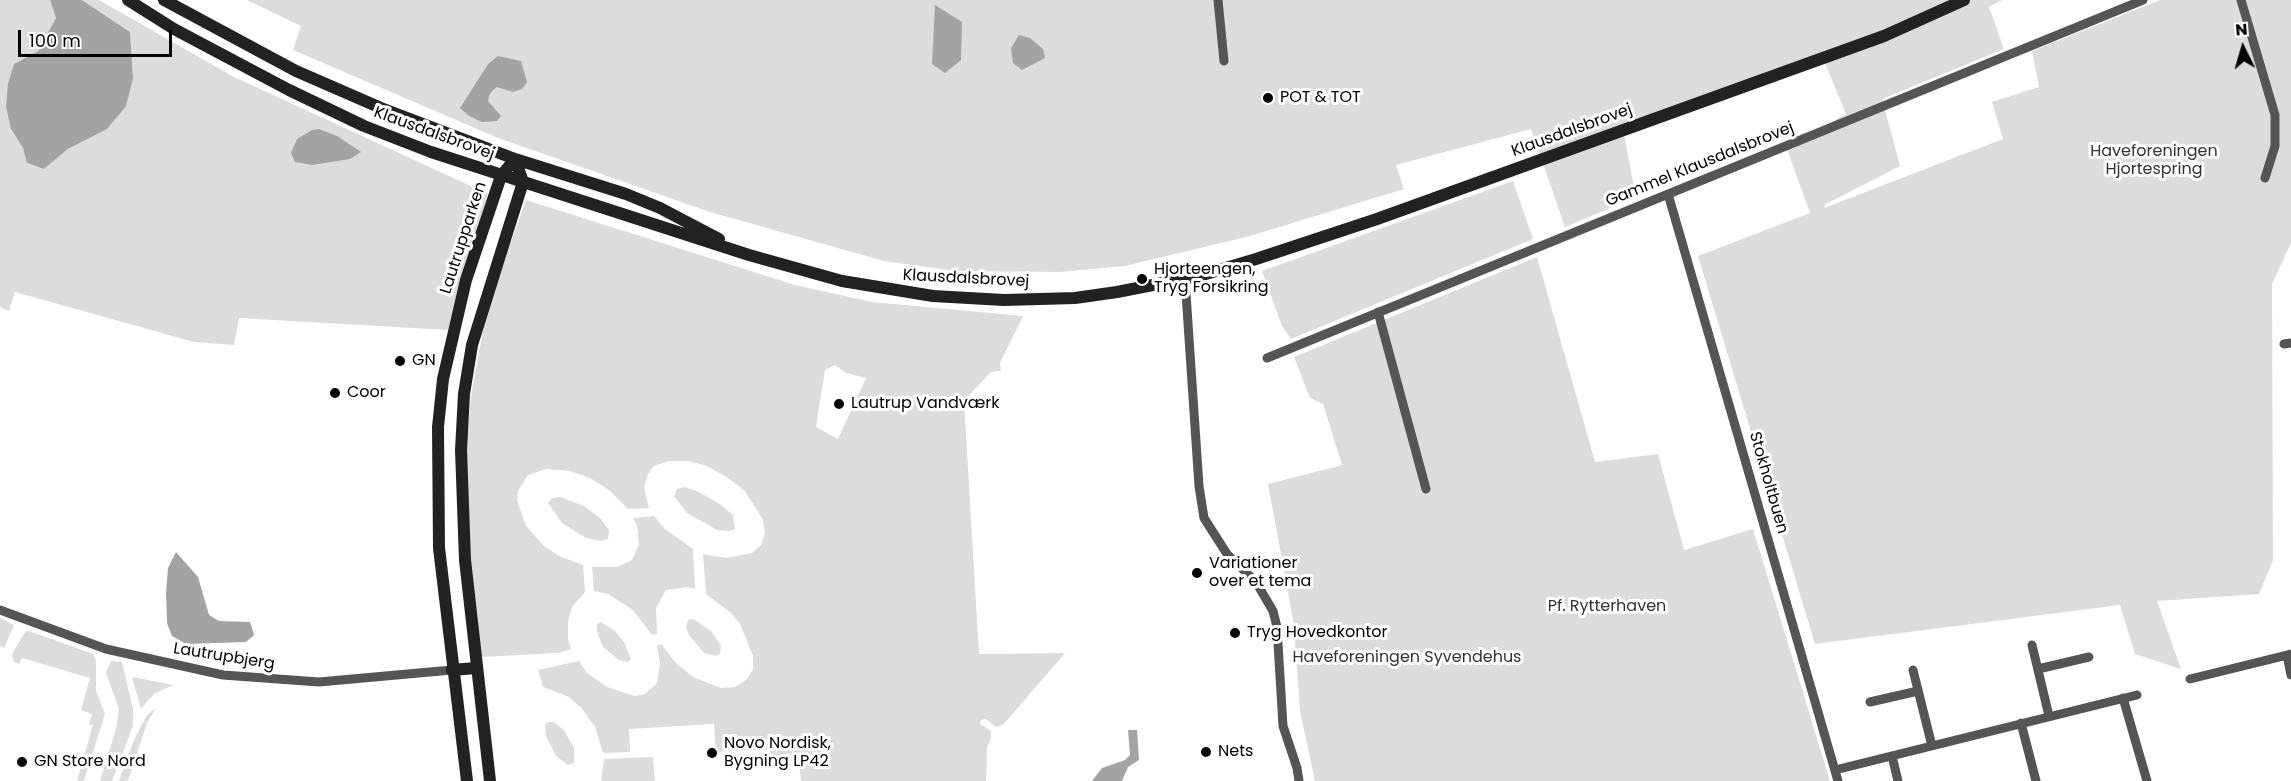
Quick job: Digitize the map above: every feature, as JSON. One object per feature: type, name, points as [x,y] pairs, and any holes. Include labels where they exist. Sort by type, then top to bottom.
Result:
[{"type":"street","name":"Klausdalsbrovej","points":[[128,0],[230,60],[364,126],[501,176],[749,255],[842,281],[890,291],[963,298],[1075,298],[1185,279],[1256,259],[1388,215],[1884,36],[1964,0]]},
{"type":"street","name":"Klausdalsbrovej","points":[[164,0],[296,71],[381,108],[516,159],[626,194],[660,208],[749,255]]},
{"type":"street","points":[[1218,0],[1224,61]]},
{"type":"street","name":"Gammel Klausdalsbrovej","points":[[1268,358],[2144,0]]},
{"type":"street","points":[[2241,0],[2277,128],[2275,146],[2265,178]]},
{"type":"street","name":"Lautrupparken","points":[[467,781],[439,548],[437,469],[441,398],[466,280],[501,176],[516,159]]},
{"type":"street","points":[[490,781],[462,530],[461,450],[464,394],[481,311],[523,182],[516,159]]},
{"type":"street","name":"Stokholtbuen","points":[[1668,194],[1838,781]]},
{"type":"street","points":[[1185,279],[1199,486],[1204,518],[1227,554],[1256,582],[1273,610],[1277,627],[1283,726],[1299,781]]},
{"type":"street","points":[[1378,312],[1426,489]]},
{"type":"street","name":"Lautrupbjerg","points":[[0,610],[106,649],[223,675],[319,682],[452,670]]},
{"type":"street","points":[[2032,645],[2049,716]]},
{"type":"street","points":[[2190,679],[2289,654],[2291,675]]},
{"type":"street","points":[[2038,669],[2089,657]]},
{"type":"street","points":[[452,670],[476,668]]},
{"type":"street","points":[[1914,670],[1932,746]]},
{"type":"street","points":[[1870,702],[1918,691]]},
{"type":"street","points":[[1835,770],[2137,695]]},
{"type":"street","points":[[2123,698],[2147,781]]},
{"type":"street","points":[[2021,723],[2036,781]]},
{"type":"street","points":[[1892,756],[1898,781]]},
{"type":"green space","points":[[0,0],[50,0],[56,18],[38,51],[14,64],[11,129],[23,148],[28,164],[44,169],[68,149],[107,129],[133,78],[130,32],[82,0],[99,0],[234,77],[488,194],[448,330],[239,318],[234,345],[194,342],[15,292],[9,311],[0,307]]},
{"type":"green space","name":"Haveforeningen Hjortespring","points":[[247,0],[2002,0],[1989,7],[2004,49],[1882,99],[1900,166],[1826,204],[1824,208],[2003,139],[1992,102],[2039,87],[2032,51],[2160,0],[2291,0],[2291,243],[2272,284],[2273,560],[2259,594],[2157,601],[2181,669],[2135,654],[2120,605],[1815,644],[1698,256],[1810,213],[1786,147],[1846,114],[1821,53],[1622,125],[1636,197],[1565,227],[1531,129],[1396,165],[1404,189],[1250,236],[1125,266],[1060,272],[955,271],[884,261],[710,212],[498,138],[293,50],[301,26]]},
{"type":"green space","points":[[1513,181],[1533,239],[1291,339],[1282,326],[1262,271]]},
{"type":"green space","points":[[526,200],[795,285],[872,302],[1023,316],[1000,363],[1001,371],[991,372],[964,401],[979,654],[1065,653],[1003,725],[996,727],[986,719],[981,720],[980,724],[991,731],[987,748],[986,781],[801,781],[798,755],[771,756],[770,749],[716,752],[714,724],[629,729],[630,752],[603,753],[595,727],[582,709],[569,697],[543,687],[538,670],[579,661],[587,673],[607,687],[635,696],[645,694],[657,683],[660,663],[657,646],[661,644],[676,663],[693,677],[721,688],[735,687],[747,679],[753,669],[753,656],[740,624],[730,612],[706,594],[703,554],[726,558],[752,553],[761,545],[765,533],[763,520],[745,491],[707,466],[688,461],[669,461],[654,466],[648,474],[644,487],[649,508],[628,509],[610,491],[590,478],[570,471],[546,469],[528,475],[518,491],[517,500],[526,526],[544,546],[559,556],[583,565],[585,592],[572,607],[568,622],[568,639],[571,649],[558,653],[481,657],[467,524],[466,451],[471,396],[487,309]],"holes":[[[835,365],[846,373],[866,378],[838,439],[816,427],[825,370]]]},
{"type":"green space","points":[[1537,257],[1595,462],[1658,454],[1684,550],[1753,529],[1830,781],[1315,781],[1300,711],[1294,625],[1268,484],[1342,465],[1323,404],[1310,398],[1294,357]]},
{"type":"green space","points":[[685,487],[720,504],[733,515],[735,529],[717,530],[687,513],[674,496],[677,489]]},
{"type":"green space","points":[[560,497],[584,506],[600,518],[609,530],[608,539],[601,541],[586,538],[562,523],[548,503],[552,498]]},
{"type":"green space","points":[[654,516],[665,529],[693,549],[695,589],[688,587],[666,590],[656,608],[657,634],[652,635],[633,610],[608,594],[594,591],[592,567],[617,567],[632,560],[639,545],[637,526],[633,518]]},
{"type":"green space","points":[[0,618],[14,625],[4,648],[0,646]]},
{"type":"green space","points":[[693,619],[711,631],[721,645],[720,654],[716,656],[704,653],[689,635],[686,627],[688,620]]},
{"type":"green space","points":[[601,622],[615,631],[624,642],[631,659],[628,662],[619,660],[603,647],[597,632],[597,624]]},
{"type":"green space","points":[[29,631],[93,654],[96,660],[96,691],[105,714],[84,781],[77,781],[93,725],[89,724],[92,714],[81,710],[90,678],[22,658],[19,664],[14,662],[12,654],[25,632]]},
{"type":"green space","points":[[111,661],[122,662],[133,709],[133,726],[112,781],[100,781],[116,729],[119,709],[106,673]]},
{"type":"green space","points":[[132,677],[174,685],[155,693],[141,709]]},
{"type":"green space","points":[[156,708],[147,723],[128,781],[119,781],[134,740],[147,715]]},
{"type":"green space","points":[[548,722],[554,722],[564,730],[574,748],[574,763],[568,765],[556,756],[546,736],[545,725]]},
{"type":"green space","points":[[653,757],[655,781],[601,781],[604,759]]},
{"type":"shaded area","points":[[50,0],[82,0],[130,32],[133,78],[126,106],[107,129],[68,149],[44,169],[27,163],[23,148],[11,129],[6,106],[8,84],[14,64],[38,51],[56,18]]},
{"type":"shaded area","points":[[935,5],[962,22],[961,60],[945,73],[932,64]]},
{"type":"shaded area","points":[[1019,35],[1030,38],[1043,49],[1045,58],[1022,70],[1013,63],[1011,48]]},
{"type":"shaded area","points":[[498,56],[521,61],[527,82],[522,89],[513,92],[497,87],[490,93],[488,101],[501,116],[497,121],[482,122],[469,116],[460,108],[488,64]]},
{"type":"shaded area","points":[[319,129],[337,136],[361,152],[350,159],[312,165],[295,162],[291,153],[297,139],[312,130]]},
{"type":"shaded area","points":[[176,552],[198,577],[209,615],[219,621],[250,622],[254,635],[246,642],[186,644],[172,636],[167,623],[166,593],[168,568]]},
{"type":"shaded area","points":[[1128,730],[1137,730],[1139,760],[1128,767],[1122,781],[1092,781],[1102,768],[1125,760],[1130,755]]},
{"type":"place","name":"POT & TOT","points":[[1268,98]]},
{"type":"place","name":"Hjorteengen, Tryg Forsikring","points":[[1142,279]]},
{"type":"place","name":"GN","points":[[400,361]]},
{"type":"place","name":"Coor","points":[[335,393]]},
{"type":"place","name":"Lautrup Vandværk","points":[[839,404]]},
{"type":"place","name":"Variationer over et tema","points":[[1197,573]]},
{"type":"place","name":"Tryg Hovedkontor","points":[[1235,633]]},
{"type":"place","name":"Nets","points":[[1206,752]]},
{"type":"place","name":"Novo Nordisk, Bygning LP42","points":[[712,753]]},
{"type":"place","name":"GN Store Nord","points":[[22,762]]},
{"type":"park label","name":"Pf. Rytterhaven","points":[[1607,607]]},
{"type":"park label","name":"Haveforeningen Syvendehus","points":[[1407,658]]}]
